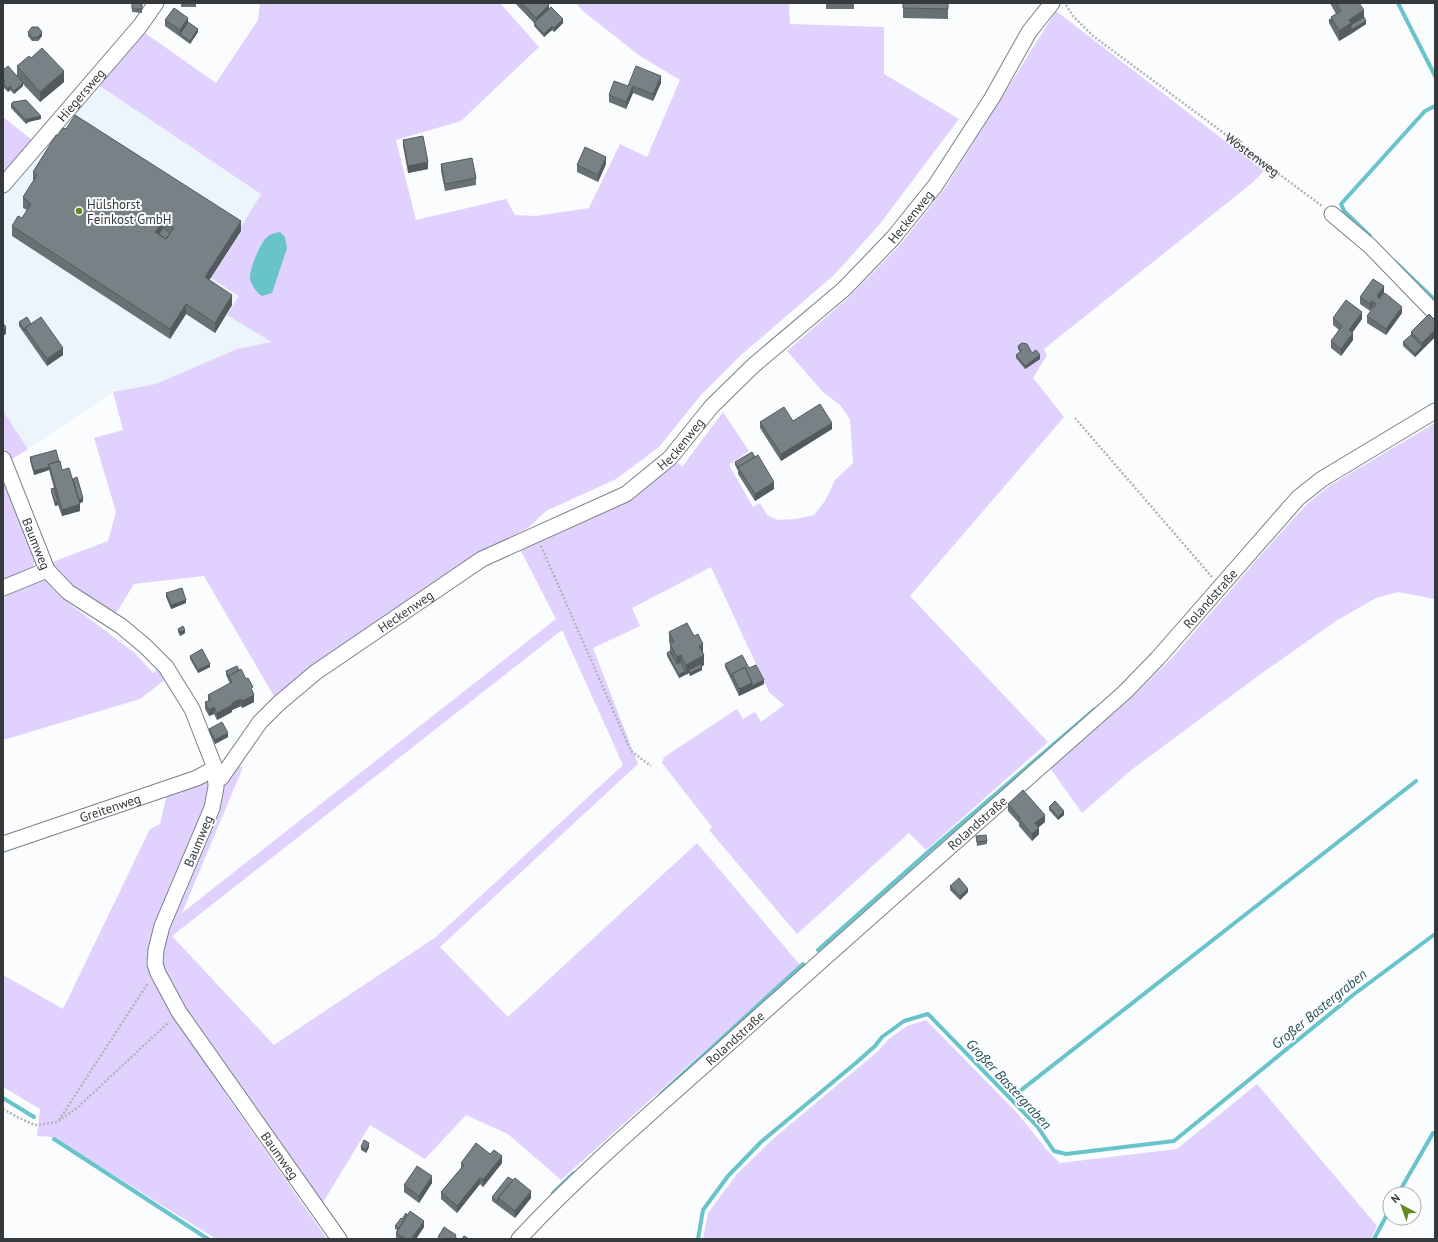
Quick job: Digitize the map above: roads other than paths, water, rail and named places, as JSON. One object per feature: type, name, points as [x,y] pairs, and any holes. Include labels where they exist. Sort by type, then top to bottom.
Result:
[{"type":"street","name":"Hiegersweg","points":[[3,185],[140,26],[156,3]]},
{"type":"street","name":"Heckenweg","points":[[215,774],[221,778],[260,722],[278,704],[316,672],[482,559],[626,494],[670,458],[712,406],[749,370],[844,289],[893,238],[935,186],[992,98],[1029,32],[1052,3]]},
{"type":"street","points":[[1332,214],[1370,246],[1435,313]]},
{"type":"street","name":"Rolandstraße","points":[[519,1239],[543,1213],[588,1171],[756,1019],[1125,692],[1158,658],[1298,498],[1322,479],[1435,412]]},
{"type":"street","name":"Baumweg","points":[[3,459],[47,570],[68,592],[120,626],[146,646],[166,667],[192,709],[215,774],[212,808],[162,926],[155,957],[155,964],[158,973],[179,1012],[339,1239]]},
{"type":"street","points":[[3,588],[47,570]]},
{"type":"street","name":"Greitenweg","points":[[3,844],[197,778],[215,774]]},
{"type":"water","points":[[280,232],[285,237],[287,248],[272,293],[262,296],[256,291],[251,282],[251,270],[255,257],[266,238],[274,233]]},
{"type":"waterway","points":[[1398,3],[1435,76]]},
{"type":"waterway","points":[[1370,236],[1344,211],[1341,204],[1425,111],[1435,106]]},
{"type":"waterway","points":[[1394,261],[1435,300]]},
{"type":"waterway","points":[[818,950],[928,852],[1095,709]]},
{"type":"waterway","points":[[1011,1098],[1416,781]]},
{"type":"waterway","name":"Großer Bastergraben","points":[[698,1239],[703,1210],[728,1176],[761,1142],[857,1062],[875,1046],[882,1037],[904,1021],[928,1014],[1037,1126],[1054,1151],[1066,1154],[1174,1141],[1353,995],[1435,934]]},
{"type":"waterway","points":[[660,1095],[803,964]]},
{"type":"waterway","points":[[3,1098],[34,1117]]},
{"type":"waterway","points":[[1403,1186],[1433,1133]]},
{"type":"waterway","points":[[54,1139],[208,1239]]},
{"type":"waterway","points":[[553,1193],[574,1173]]},
{"type":"waterway","points":[[1374,1239],[1382,1224]]},
{"type":"place","name":"Hülshorst Feinkost GmbH","points":[[79,211]]}]
